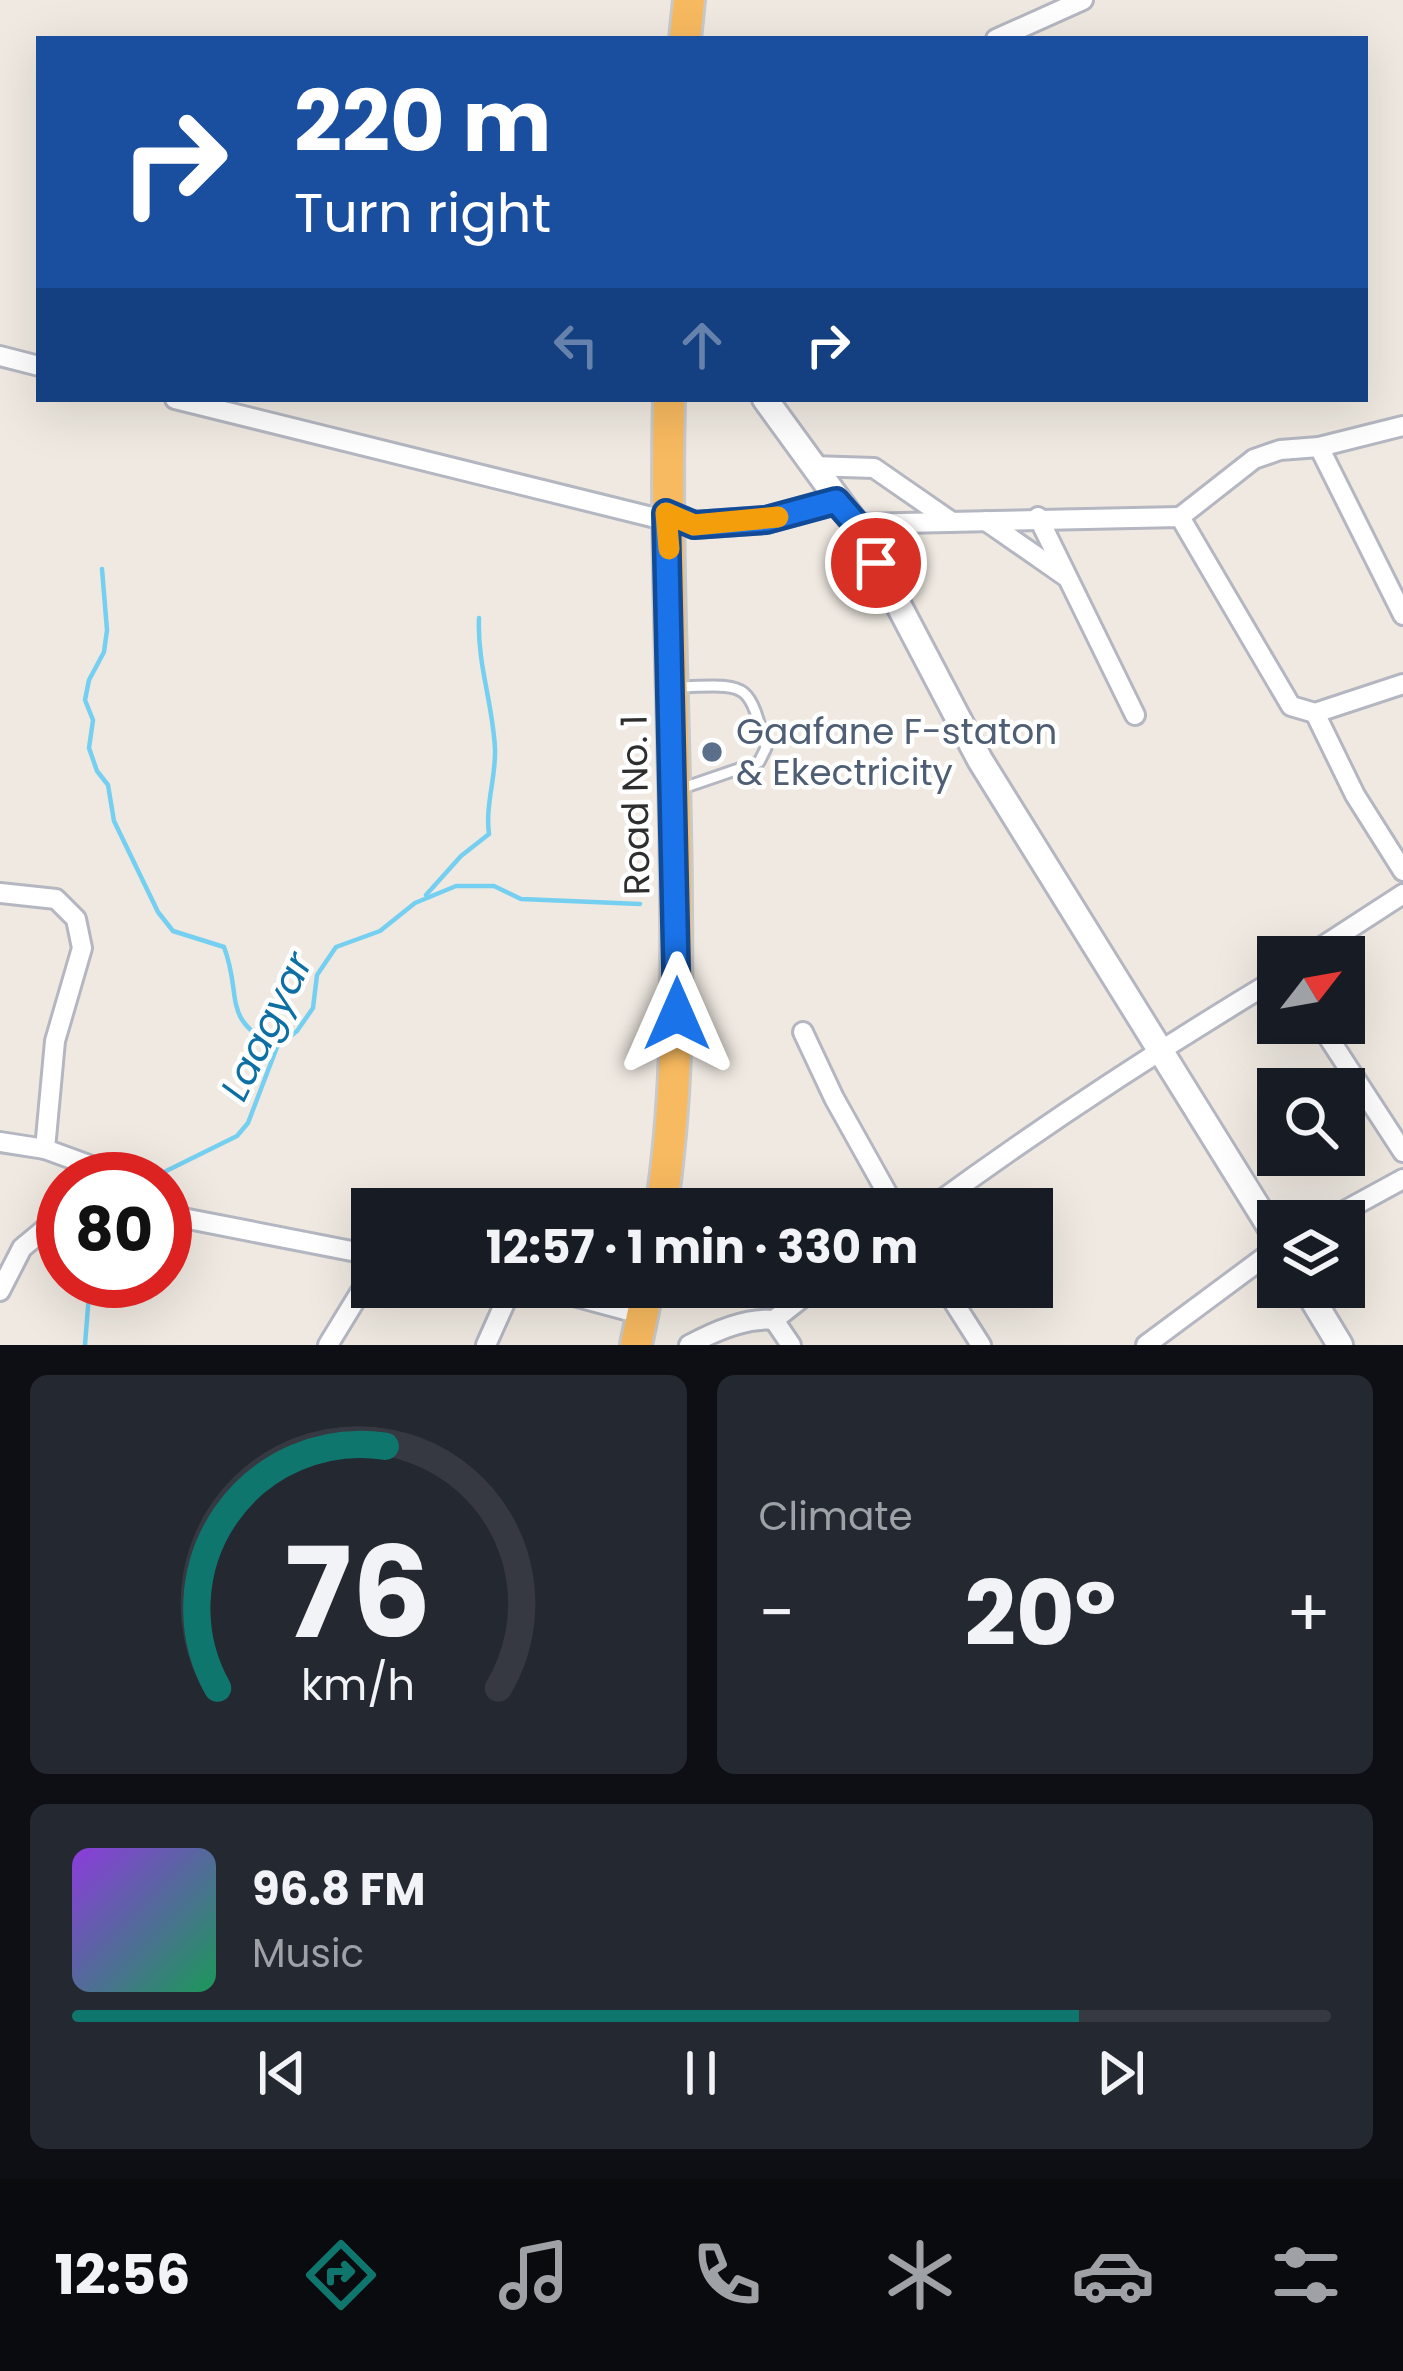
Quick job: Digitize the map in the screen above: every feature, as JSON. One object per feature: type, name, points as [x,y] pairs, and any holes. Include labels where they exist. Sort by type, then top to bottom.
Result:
[{"type":"highway","points":[[685,36],[689,0]]},
{"type":"highway","name":"Road No. 1","points":[[663,1188],[677,1059],[669,402]]},
{"type":"main road","points":[[767,402],[856,524],[980,760],[1257,1209]]},
{"type":"main road","points":[[667,517],[694,525],[766,520],[836,501]]},
{"type":"main road","points":[[1318,1308],[1340,1345]]},
{"type":"street","points":[[1002,36],[1061,4],[1083,0]]},
{"type":"street","points":[[0,356],[36,365]]},
{"type":"street","points":[[188,402],[667,517]]},
{"type":"street","points":[[856,524],[1180,517],[1254,459],[1403,426]]},
{"type":"street","points":[[1319,448],[1403,615]]},
{"type":"street","points":[[812,466],[874,468],[953,523]]},
{"type":"street","points":[[1037,517],[1135,715]]},
{"type":"street","points":[[1180,517],[1292,706],[1315,713],[1403,684]]},
{"type":"street","points":[[986,520],[1067,578]]},
{"type":"street","points":[[1315,713],[1354,795],[1403,872]]},
{"type":"street","points":[[0,892],[56,899],[76,920],[82,948],[55,1041],[45,1149]]},
{"type":"street","points":[[1338,936],[1403,894]]},
{"type":"street","points":[[957,1188],[1028,1136],[1257,991]]},
{"type":"street","points":[[803,1032],[884,1188]]},
{"type":"street","points":[[1333,1044],[1403,1151]]},
{"type":"street","points":[[0,1142],[52,1152]]},
{"type":"street","points":[[1364,1200],[1403,1179]]},
{"type":"street","points":[[192,1221],[351,1251]]},
{"type":"street","points":[[0,1291],[22,1248],[36,1236]]},
{"type":"street","points":[[1146,1345],[1257,1260]]},
{"type":"street","points":[[328,1345],[351,1307]]},
{"type":"street","points":[[486,1345],[503,1308]]},
{"type":"street","points":[[689,1345],[763,1318],[774,1319],[788,1308]]},
{"type":"street","points":[[957,1308],[981,1345]]},
{"type":"street","points":[[774,1319],[791,1345]]},
{"type":"lane","points":[[672,687],[735,685],[753,698],[766,748],[759,762],[675,791]]},
{"type":"waterway","points":[[102,569],[107,630],[104,652],[89,680],[85,700],[93,720],[89,748],[108,785],[114,821],[158,912],[173,931],[224,947],[240,1016],[258,1036],[276,1046]]},
{"type":"waterway","points":[[426,895],[461,856],[489,834],[495,749],[479,618]]},
{"type":"waterway","name":"Laagyar","points":[[192,1158],[237,1136],[248,1123],[277,1047],[297,1031],[313,1008],[317,975],[336,947],[380,931],[415,903],[456,886],[494,886],[521,899],[640,904]]},
{"type":"waterway","name":"Laagyar","points":[[85,1345],[88,1308]]},
{"type":"slow traffic","points":[[669,549],[666,513],[694,525],[778,517]]},
{"type":"place","name":"Gaafane F-staton & Ekectricity","points":[[712,752]]},
{"type":"route","points":[[677,1014],[666,513],[694,525],[766,520],[836,501],[856,524],[876,563]]}]
